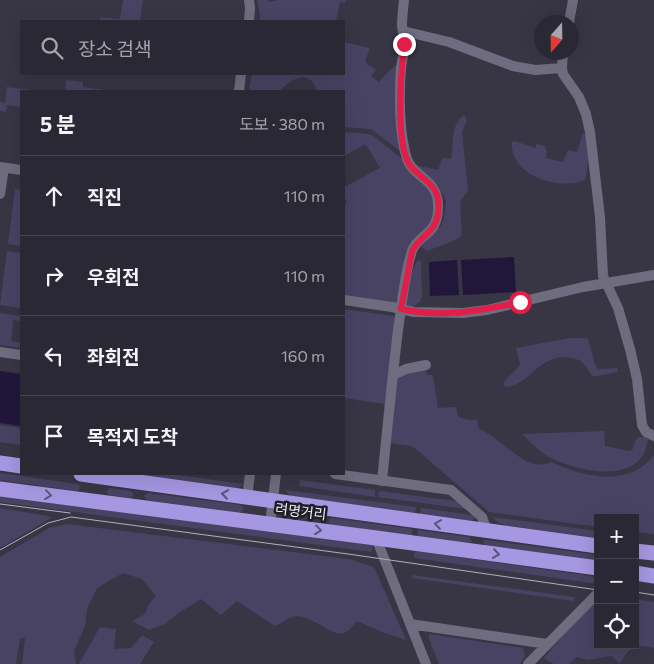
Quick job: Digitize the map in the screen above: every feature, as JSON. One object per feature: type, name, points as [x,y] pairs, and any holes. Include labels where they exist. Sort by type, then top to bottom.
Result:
[{"type":"highway","points":[[0,464],[20,466]]},
{"type":"highway","name":"려명거리","points":[[88,475],[594,545]]},
{"type":"highway","name":"려명거리","points":[[0,489],[594,567]]},
{"type":"highway","points":[[639,551],[654,553]]},
{"type":"highway","points":[[639,574],[654,576]]},
{"type":"street","points":[[249,0],[249,20]]},
{"type":"street","points":[[382,481],[401,309],[412,251],[415,245],[431,231],[438,215],[436,193],[430,182],[408,162],[405,153],[401,110],[404,0]]},
{"type":"street","points":[[570,15],[572,0]]},
{"type":"street","points":[[403,31],[449,42],[513,66],[534,70],[562,68]]},
{"type":"street","points":[[562,60],[562,68],[566,80],[579,97],[586,114],[590,132],[600,217],[603,276],[618,308],[630,349],[637,379],[642,425],[646,432],[654,436]]},
{"type":"street","points":[[239,90],[241,75]]},
{"type":"street","points":[[0,194],[2,167],[20,170]]},
{"type":"street","points":[[345,300],[424,313],[463,313],[487,310],[606,283],[654,275]]},
{"type":"street","points":[[0,352],[20,355]]},
{"type":"street","points":[[393,375],[406,369],[426,365]]},
{"type":"street","points":[[248,498],[250,475]]},
{"type":"street","points":[[270,524],[276,475]]},
{"type":"street","points":[[342,475],[451,490],[482,517],[486,530]]},
{"type":"street","points":[[376,538],[426,664]]},
{"type":"street","points":[[528,664],[594,597]]},
{"type":"street","points":[[410,624],[547,644]]},
{"type":"shaded area","points":[[123,0],[143,0],[140,20],[100,20],[100,17],[120,19]]},
{"type":"shaded area","points":[[257,0],[271,2],[277,0],[346,0],[345,3],[340,2],[336,20],[259,20]]},
{"type":"shaded area","points":[[345,42],[370,48],[365,60],[367,64],[376,70],[371,76],[379,82],[399,63],[401,152],[371,129],[345,127],[345,90],[317,90],[310,79],[305,77],[295,79],[280,90],[249,90],[252,75],[345,75]]},
{"type":"shaded area","points":[[66,80],[83,82],[83,87],[105,90],[65,90]]},
{"type":"shaded area","points":[[7,87],[32,90],[20,90],[20,107],[7,105],[6,112],[0,111],[0,102],[5,103]]},
{"type":"shaded area","points":[[464,115],[467,120],[462,132],[468,190],[460,202],[462,235],[456,240],[427,251],[422,247],[422,243],[441,226],[446,201],[439,187],[415,165],[438,170],[442,158],[451,159],[456,124]]},
{"type":"shaded area","points":[[345,132],[369,134],[375,137],[401,158],[427,184],[434,201],[431,222],[427,229],[416,239],[399,305],[345,297],[345,204],[347,203],[345,186],[380,168],[367,146],[364,145],[345,155]]},
{"type":"shaded area","points":[[583,133],[587,134],[588,163],[585,180],[575,183],[550,182],[538,178],[527,172],[513,154],[512,142],[515,141],[535,148],[537,144],[546,146],[546,158],[563,162],[568,150],[577,152]]},
{"type":"shaded area","points":[[15,189],[20,190],[20,246],[8,244]]},
{"type":"shaded area","points":[[7,251],[20,253],[20,308],[0,305]]},
{"type":"shaded area","points":[[514,257],[516,292],[463,295],[461,260]]},
{"type":"shaded area","points":[[421,260],[422,296],[420,302],[414,306],[405,305],[410,277],[417,261]]},
{"type":"shaded area","points":[[457,260],[459,295],[430,296],[429,262]]},
{"type":"shaded area","points":[[345,309],[393,316],[396,319],[385,404],[345,398]]},
{"type":"shaded area","points":[[0,313],[20,316],[20,321],[13,320],[11,341],[20,343],[20,348],[0,345]]},
{"type":"shaded area","points":[[570,338],[588,339],[598,369],[617,368],[618,372],[592,376],[585,365],[579,360],[560,357],[543,364],[522,381],[505,387],[503,383],[520,365],[516,348]]},
{"type":"shaded area","points":[[425,369],[428,375],[433,375],[438,408],[456,407],[458,417],[477,420],[479,429],[532,463],[542,465],[551,462],[591,475],[619,476],[632,472],[644,465],[654,455],[654,534],[639,532],[639,514],[594,514],[594,526],[489,512],[416,449],[411,446],[389,443],[397,376]]},
{"type":"shaded area","points":[[0,371],[20,374],[20,426],[0,423]]},
{"type":"shaded area","points":[[0,425],[20,428],[20,445],[0,442]]},
{"type":"shaded area","points":[[604,431],[605,446],[629,451],[633,449],[638,437],[646,437],[648,440],[641,458],[633,465],[622,470],[596,471],[583,469],[549,457],[522,434]]},
{"type":"shaded area","points":[[0,473],[78,484],[81,488],[77,491],[0,480]]},
{"type":"shaded area","points":[[130,475],[178,475],[243,484],[237,489]]},
{"type":"shaded area","points":[[300,480],[375,490],[375,497],[299,486]]},
{"type":"shaded area","points":[[110,488],[131,491],[134,495],[130,498],[109,495],[106,491]]},
{"type":"shaded area","points":[[285,490],[416,507],[415,513],[294,497]]},
{"type":"shaded area","points":[[379,491],[456,501],[467,509],[378,497]]},
{"type":"shaded area","points":[[148,493],[241,505],[244,509],[240,513],[147,500],[144,496]]},
{"type":"shaded area","points":[[0,495],[373,545],[372,552],[0,502]]},
{"type":"shaded area","points":[[0,508],[48,516],[51,518],[0,548]]},
{"type":"shaded area","points":[[421,508],[472,515],[475,519],[472,521],[420,514]]},
{"type":"shaded area","points":[[492,517],[594,530],[594,537],[508,526],[499,523]]},
{"type":"shaded area","points":[[332,518],[412,529],[412,536],[331,525],[328,521]]},
{"type":"shaded area","points":[[67,524],[349,559],[374,567],[406,640],[357,621],[346,632],[340,633],[299,616],[292,617],[275,626],[237,601],[221,615],[201,599],[165,624],[149,630],[132,621],[145,614],[149,604],[156,596],[142,579],[123,573],[97,588],[87,609],[85,626],[74,651],[76,664],[22,664],[25,638],[20,638],[16,664],[0,664],[0,557],[51,527]]},
{"type":"shaded area","points":[[418,530],[469,537],[472,541],[470,543],[417,537]]},
{"type":"shaded area","points":[[483,541],[594,554],[594,560],[484,546]]},
{"type":"shaded area","points":[[415,551],[594,577],[594,583],[414,558]]},
{"type":"shaded area","points":[[412,575],[574,597],[574,601],[412,578]]},
{"type":"shaded area","points":[[639,600],[654,602],[654,648],[639,647]]},
{"type":"shaded area","points":[[594,604],[594,649],[632,649],[620,664],[611,656],[588,660],[576,657],[569,664],[554,664],[544,658],[584,611]]},
{"type":"shaded area","points":[[100,627],[116,629],[114,649],[131,648],[142,635],[154,642],[140,664],[79,664]]},
{"type":"shaded area","points":[[429,634],[523,648],[525,656],[520,664],[439,664],[429,639]]},
{"type":"tram line","points":[[0,504],[70,513]]},
{"type":"tram line","points":[[0,550],[48,523],[71,517],[594,589]]},
{"type":"tram line","points":[[639,593],[654,595]]},
{"type":"route","points":[[404,44],[401,70],[401,110],[405,153],[408,162],[430,182],[436,193],[438,215],[431,231],[415,245],[412,251],[401,309],[424,313],[463,313],[487,310],[520,302]]}]
